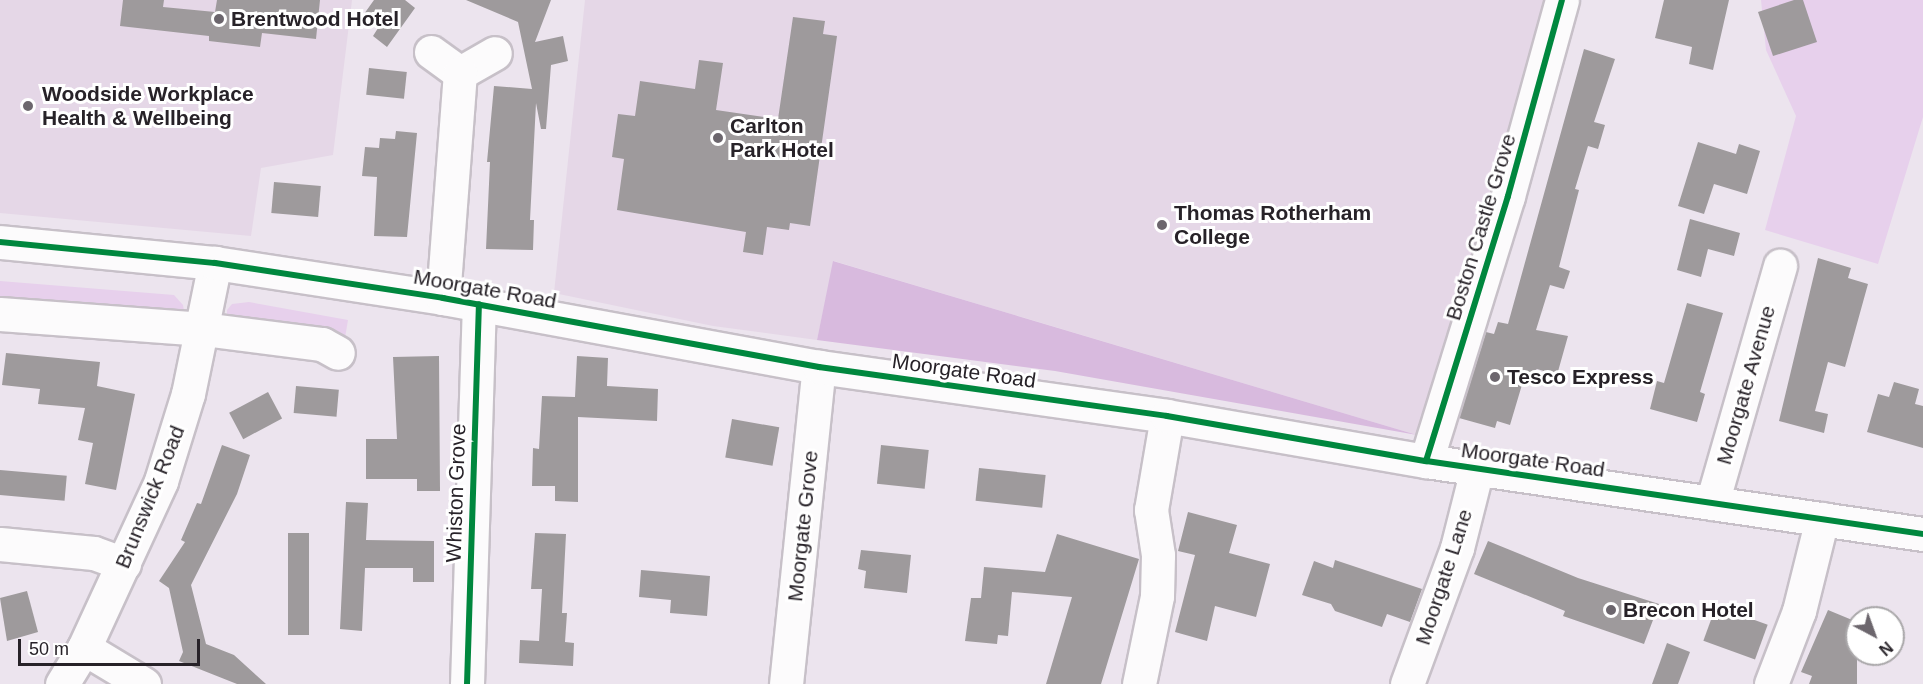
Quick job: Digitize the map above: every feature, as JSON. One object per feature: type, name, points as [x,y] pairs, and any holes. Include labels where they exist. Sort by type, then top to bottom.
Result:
[{"type":"street","name":"Boston Castle Grove","points":[[1426,461],[1508,196],[1562,0]]},
{"type":"street","points":[[431,52],[460,73]]},
{"type":"street","points":[[460,73],[495,54]]},
{"type":"street","points":[[443,298],[460,73]]},
{"type":"street","name":"Moorgate Road","points":[[0,242],[215,263],[479,304],[819,367],[1167,416],[1477,469],[1923,534]]},
{"type":"street","name":"Brunswick Road","points":[[62,684],[84,648],[124,564],[175,443],[203,329],[215,263]]},
{"type":"street","name":"Moorgate Avenue","points":[[1712,503],[1780,266]]},
{"type":"street","name":"Whiston Grove","points":[[467,684],[479,304]]},
{"type":"street","points":[[0,314],[203,329],[322,344],[338,353]]},
{"type":"street","name":"Moorgate Grove","points":[[786,684],[819,367]]},
{"type":"street","points":[[1139,684],[1157,596],[1158,555],[1151,510],[1167,416]]},
{"type":"street","name":"Moorgate Lane","points":[[1407,684],[1457,548],[1477,469]]},
{"type":"street","points":[[1771,684],[1799,611],[1822,519]]},
{"type":"street","points":[[0,544],[94,553],[124,564]]},
{"type":"street","points":[[84,648],[144,684]]},
{"type":"shaded area","points":[[0,0],[352,0],[333,155],[261,168],[251,236],[0,213]]},
{"type":"shaded area","name":"Thomas Rotherham College","points":[[585,0],[1549,0],[1498,190],[1417,435],[834,261],[817,340],[713,326],[554,293]]},
{"type":"shaded area","points":[[1761,0],[1923,0],[1923,117],[1878,264],[1765,230],[1796,116],[1766,50]]},
{"type":"shaded area","points":[[833,261],[1417,435],[1055,371],[817,340]]},
{"type":"shaded area","points":[[0,281],[174,295],[183,305],[185,317],[0,300]]},
{"type":"shaded area","points":[[249,302],[348,320],[345,338],[227,321],[227,310],[232,304]]},
{"type":"building","name":"Brentwood Hotel","points":[[123,0],[164,0],[163,7],[215,12],[217,0],[320,0],[316,39],[262,33],[260,47],[209,41],[209,36],[120,26]]},
{"type":"building","points":[[374,0],[405,0],[415,8],[387,47],[373,36],[380,25],[364,14]]},
{"type":"building","points":[[466,0],[551,0],[535,42],[563,36],[568,61],[551,65],[546,129],[541,129],[536,103],[530,220],[534,220],[533,250],[486,249],[490,162],[487,162],[494,86],[532,89],[518,22]]},
{"type":"building","points":[[1664,0],[1729,0],[1713,70],[1689,64],[1692,47],[1655,38]]},
{"type":"building","points":[[1794,0],[1803,0],[1817,42],[1773,56],[1758,12]]},
{"type":"building","name":"Carlton Park Hotel","points":[[793,17],[825,21],[823,34],[837,36],[810,226],[790,223],[789,230],[767,227],[763,255],[743,252],[746,232],[617,210],[624,159],[612,157],[618,114],[635,116],[640,81],[695,89],[699,60],[723,63],[716,110],[778,119]]},
{"type":"building","points":[[1584,49],[1615,59],[1594,122],[1605,125],[1598,149],[1588,146],[1575,189],[1579,190],[1559,267],[1570,271],[1564,289],[1550,285],[1536,330],[1568,336],[1557,375],[1537,369],[1524,378],[1510,425],[1497,421],[1495,428],[1459,418],[1486,332],[1494,334],[1498,322],[1508,324]]},
{"type":"building","points":[[369,68],[407,72],[404,99],[366,95]]},
{"type":"building","points":[[396,131],[417,133],[407,237],[374,236],[377,177],[362,176],[365,147],[379,148],[380,138],[395,139]]},
{"type":"building","points":[[1698,142],[1736,154],[1739,144],[1760,151],[1747,194],[1714,184],[1704,214],[1678,206]]},
{"type":"building","points":[[274,182],[321,186],[318,217],[271,213]]},
{"type":"building","points":[[1690,219],[1740,233],[1734,256],[1708,249],[1701,277],[1677,270]]},
{"type":"building","points":[[1818,258],[1851,268],[1848,278],[1868,284],[1845,367],[1828,362],[1815,411],[1828,414],[1824,433],[1779,421]]},
{"type":"building","points":[[1687,303],[1723,313],[1700,392],[1705,394],[1697,422],[1650,409],[1657,381],[1664,383]]},
{"type":"building","points":[[6,353],[100,362],[97,386],[135,394],[116,490],[85,484],[93,443],[78,440],[85,408],[38,404],[40,389],[2,385]]},
{"type":"building","points":[[439,356],[440,491],[417,491],[417,479],[366,479],[366,439],[397,439],[393,357]]},
{"type":"building","points":[[577,356],[608,358],[607,386],[658,389],[657,421],[578,417],[578,502],[555,501],[555,486],[532,486],[533,448],[539,449],[542,396],[575,397]]},
{"type":"building","points":[[1894,382],[1919,389],[1915,404],[1923,406],[1923,448],[1867,432],[1878,394],[1889,397]]},
{"type":"building","points":[[296,386],[339,390],[336,417],[294,413]]},
{"type":"building","points":[[268,392],[282,418],[243,439],[229,413]]},
{"type":"building","points":[[732,419],[779,427],[772,466],[725,457]]},
{"type":"building","points":[[222,445],[250,455],[237,494],[191,585],[206,644],[234,655],[266,684],[237,684],[179,661],[183,652],[169,588],[159,581],[185,542],[181,540],[197,503],[201,504]]},
{"type":"building","points":[[881,445],[929,450],[925,489],[877,484]]},
{"type":"building","points":[[979,468],[1046,475],[1042,508],[976,501]]},
{"type":"building","points":[[0,470],[67,476],[65,501],[0,495]]},
{"type":"building","points":[[346,502],[368,503],[366,540],[434,541],[434,582],[413,582],[413,568],[365,568],[362,631],[340,629]]},
{"type":"building","points":[[1188,512],[1237,525],[1229,553],[1270,564],[1256,617],[1215,606],[1207,641],[1175,632],[1195,555],[1178,551]]},
{"type":"building","points":[[288,533],[309,533],[309,635],[288,635]]},
{"type":"building","points":[[535,533],[566,534],[562,613],[567,613],[565,642],[574,643],[573,666],[519,663],[520,640],[539,641],[542,589],[531,589]]},
{"type":"building","points":[[1057,534],[1139,559],[1101,684],[1046,684],[1072,597],[1012,592],[1008,636],[998,635],[997,644],[965,641],[971,598],[981,598],[984,567],[1045,572]]},
{"type":"building","points":[[1488,541],[1578,578],[1659,604],[1644,644],[1563,616],[1565,611],[1474,574]]},
{"type":"building","points":[[861,550],[911,555],[907,593],[864,588],[866,571],[858,569]]},
{"type":"building","points":[[1335,560],[1422,589],[1410,622],[1387,614],[1382,627],[1335,611],[1331,604],[1302,595],[1314,561],[1333,568]]},
{"type":"building","points":[[641,570],[710,576],[707,616],[670,613],[671,600],[639,597]]},
{"type":"building","points":[[27,591],[38,632],[7,641],[0,598]]},
{"type":"building","points":[[1716,606],[1768,625],[1755,660],[1703,641]]},
{"type":"building","points":[[1828,610],[1845,617],[1845,666],[1857,666],[1857,684],[1809,684],[1812,676],[1801,672]]},
{"type":"building","points":[[1667,643],[1690,652],[1678,684],[1652,684]]},
{"type":"cycle path","points":[[1426,461],[1508,196],[1562,0]]},
{"type":"cycle path","points":[[0,242],[215,263],[443,298],[819,367],[1167,416],[1426,461],[1923,534]]},
{"type":"cycle path","points":[[467,684],[479,304]]},
{"type":"place","name":"Brentwood Hotel","points":[[219,19]]},
{"type":"place","name":"Woodside Workplace Health & Wellbeing","points":[[28,106]]},
{"type":"place","name":"Carlton Park Hotel","points":[[718,138]]},
{"type":"place","name":"Thomas Rotherham College","points":[[1162,225]]},
{"type":"place","name":"Tesco Express","points":[[1495,377]]},
{"type":"place","name":"Brecon Hotel","points":[[1611,610]]}]
